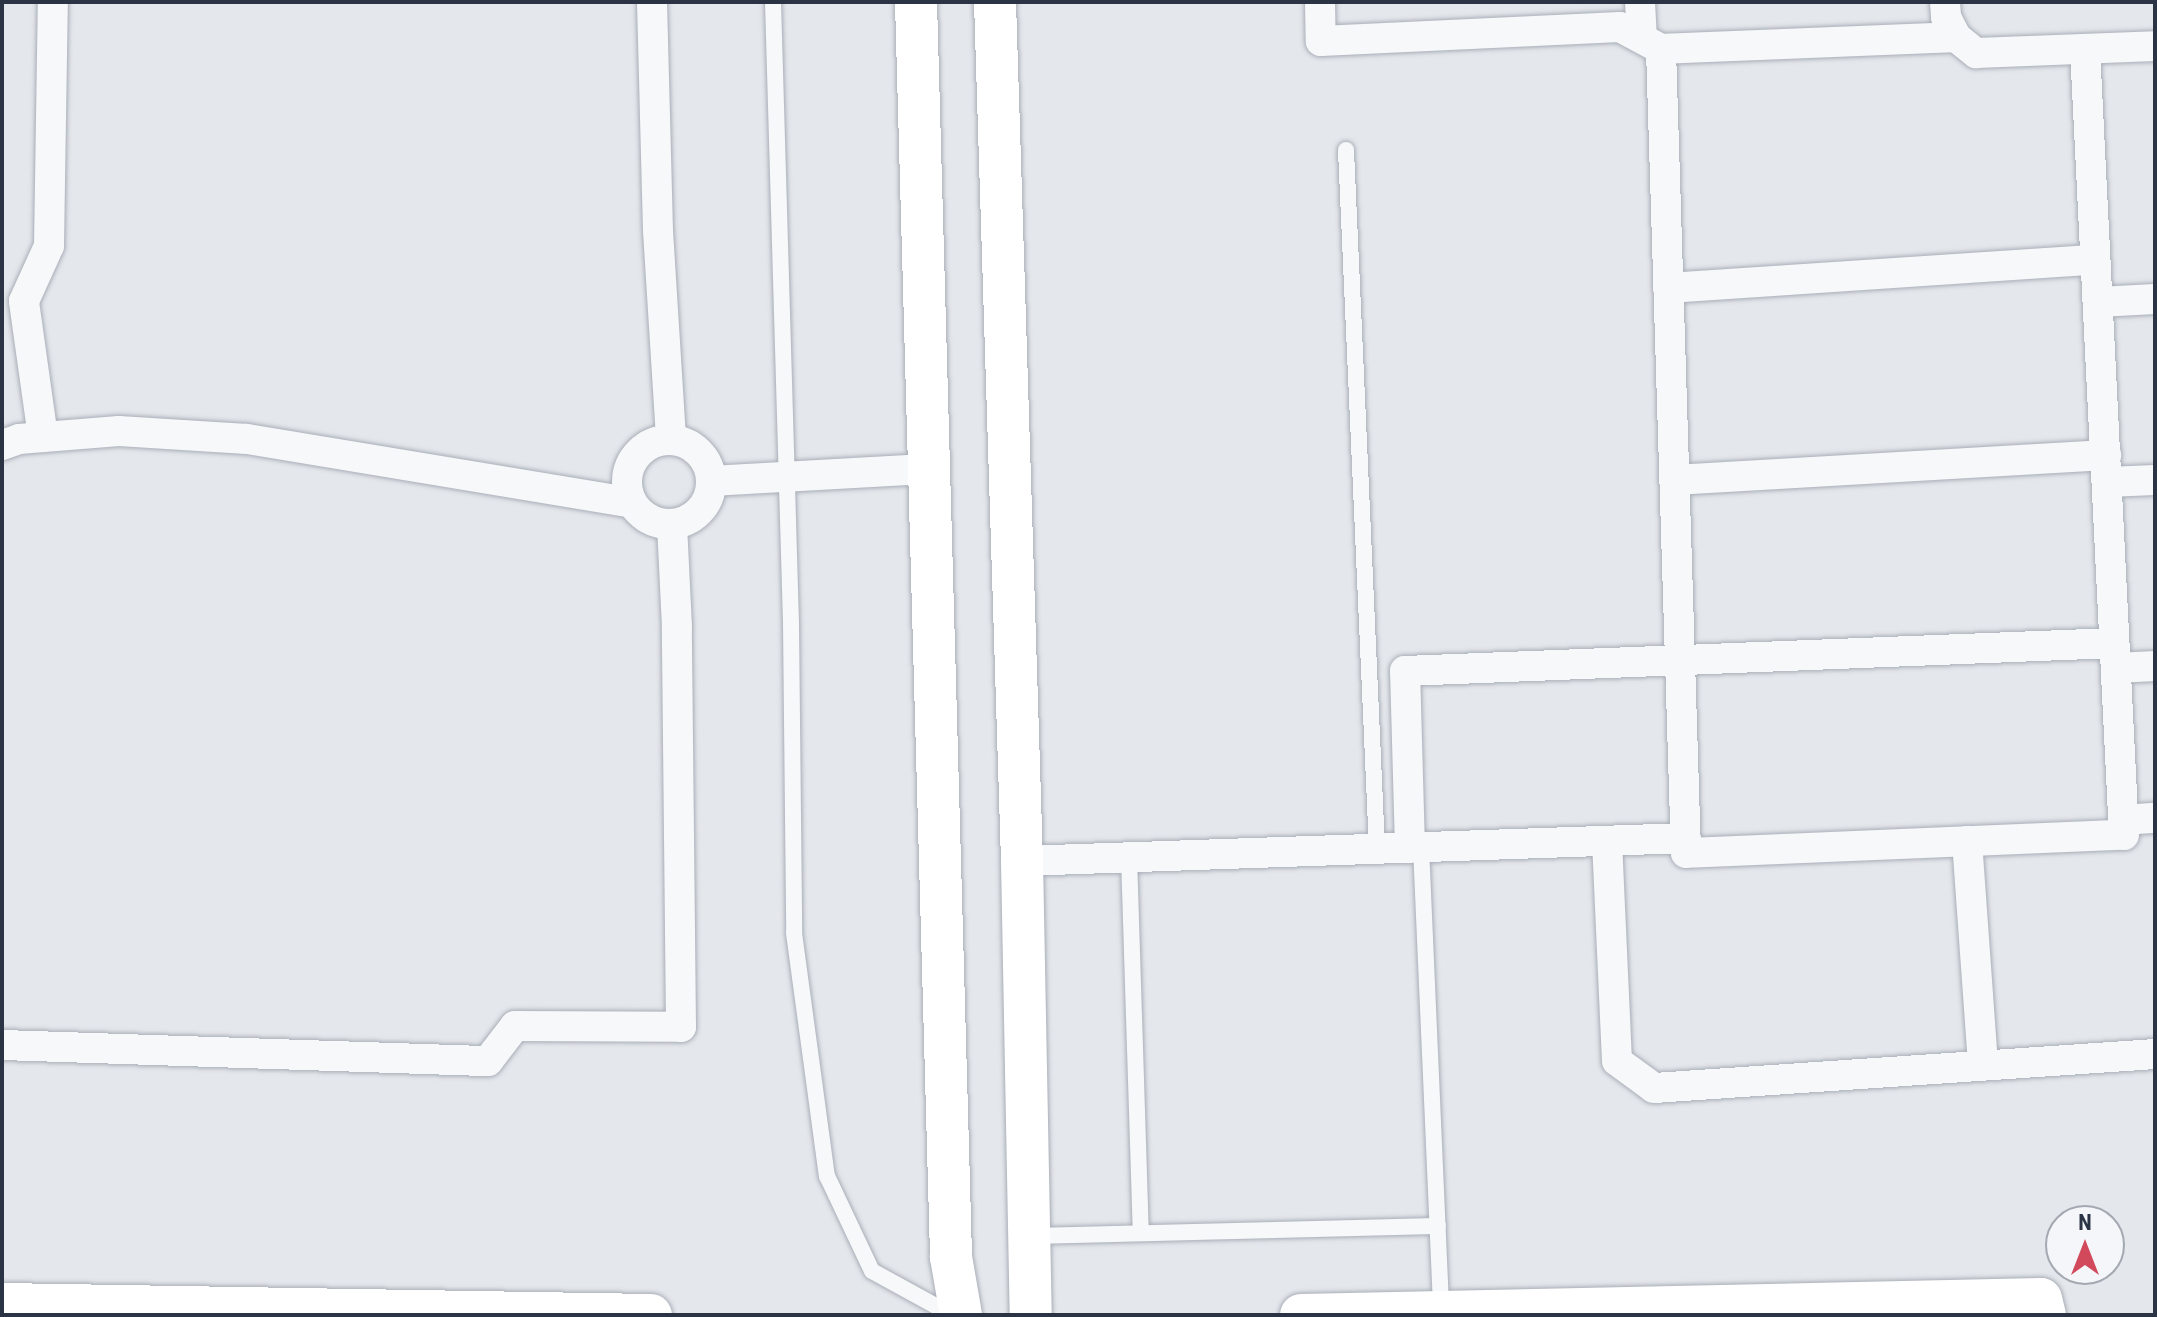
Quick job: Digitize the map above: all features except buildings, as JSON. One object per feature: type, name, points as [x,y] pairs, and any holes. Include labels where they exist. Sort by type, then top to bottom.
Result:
[{"type":"main road","points":[[916,2],[951,1257],[961,1315]]},
{"type":"main road","points":[[995,2],[1022,861],[1031,1315]]},
{"type":"main road","points":[[1301,1315],[2041,1299],[2045,1315]]},
{"type":"main road","points":[[2,1304],[651,1315]]},
{"type":"street","points":[[43,437],[24,301],[49,246],[53,2]]},
{"type":"street","points":[[652,2],[658,231],[671,438]]},
{"type":"street","points":[[1320,2],[1321,41],[1620,27],[1651,43],[1956,37]]},
{"type":"street","points":[[1640,2],[1651,43],[1668,288],[1686,853],[2124,835],[2085,49]]},
{"type":"street","points":[[1945,2],[1946,17],[1956,37],[1976,53],[2155,46]]},
{"type":"street","points":[[1668,288],[2095,260]]},
{"type":"street","points":[[2098,302],[2155,299]]},
{"type":"street","points":[[2,445],[19,439],[119,431],[247,439],[632,503]]},
{"type":"street","points":[[671,438],[693,444],[705,461],[712,481],[700,513],[685,523],[672,525],[645,518],[632,503],[627,482],[632,461],[647,444],[671,438]]},
{"type":"street","points":[[1674,480],[2106,468],[2155,480]]},
{"type":"street","points":[[712,481],[929,469]]},
{"type":"street","points":[[2,1045],[488,1061],[515,1026],[681,1027],[677,627],[672,525]]},
{"type":"street","points":[[1416,847],[1405,671],[1680,660],[2115,656],[2155,666]]},
{"type":"street","points":[[2123,820],[2155,818]]},
{"type":"street","points":[[1022,861],[1686,838]]},
{"type":"street","points":[[1607,841],[1617,1061],[1654,1088],[2155,1054]]},
{"type":"street","points":[[1967,841],[1983,1065]]},
{"type":"lane","points":[[773,2],[794,933],[827,1176],[872,1271],[952,1315]]},
{"type":"lane","points":[[1346,150],[1377,849]]},
{"type":"lane","points":[[1416,847],[1441,1312]]},
{"type":"lane","points":[[1129,857],[1141,1233]]},
{"type":"lane","points":[[1029,1236],[1438,1226]]}]
